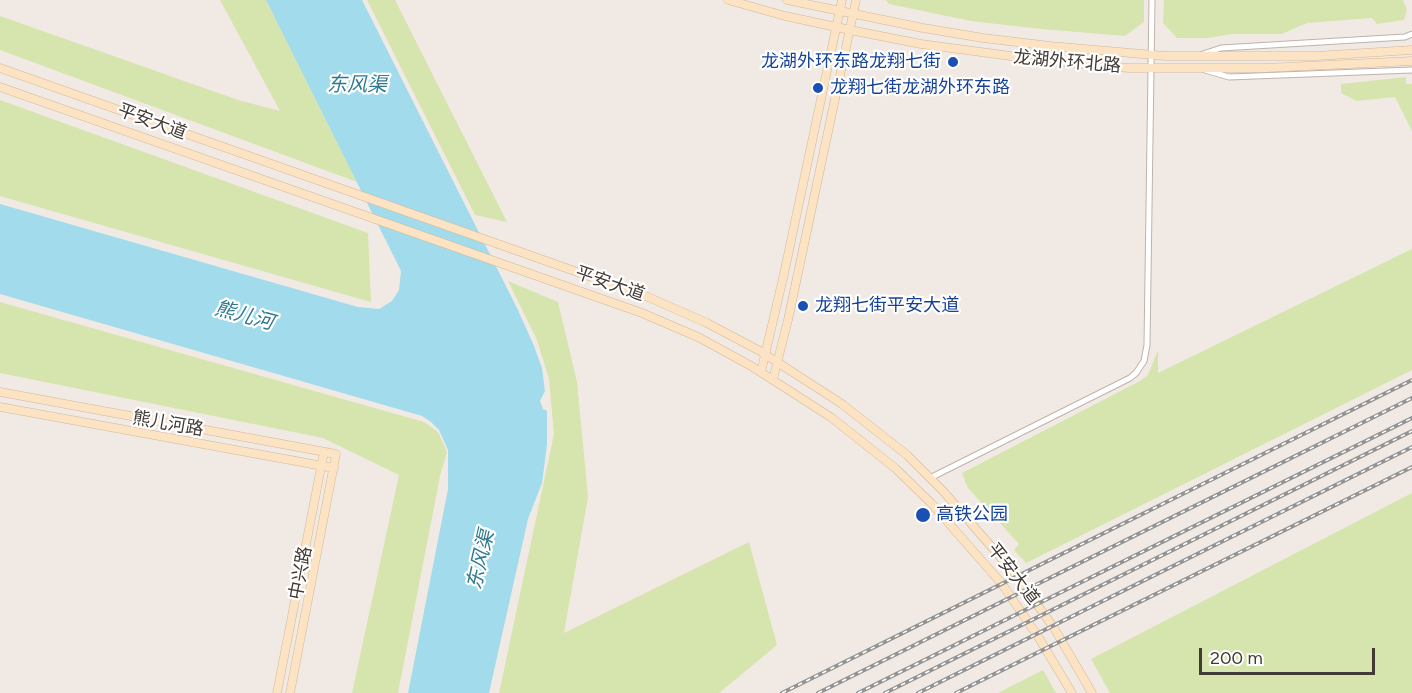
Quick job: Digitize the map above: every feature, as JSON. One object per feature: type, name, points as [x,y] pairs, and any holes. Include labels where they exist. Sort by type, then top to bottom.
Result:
[{"type":"main road","name":"龙湖外环北路","points":[[728,0],[849,30],[921,44],[1048,62],[1129,68],[1312,66],[1412,61]]},
{"type":"main road","name":"龙湖外环北路","points":[[787,0],[853,15],[983,38],[1151,55],[1316,56],[1412,50]]},
{"type":"main road","points":[[761,372],[842,0]]},
{"type":"main road","points":[[773,379],[798,277],[856,0]]},
{"type":"main road","name":"平安大道","points":[[0,68],[674,307],[766,354],[842,404],[907,455],[930,478],[978,529],[1015,574],[1054,628],[1092,693]]},
{"type":"main road","name":"平安大道","points":[[0,87],[528,274],[608,300],[700,338],[761,372],[817,407],[863,441],[931,503],[1002,584],[1039,638],[1072,693]]},
{"type":"main road","name":"熊儿河路","points":[[0,392],[336,454]]},
{"type":"main road","name":"熊儿河路","points":[[0,407],[334,468]]},
{"type":"main road","name":"中兴路","points":[[277,693],[324,452]]},
{"type":"main road","name":"中兴路","points":[[290,693],[336,454]]},
{"type":"street","points":[[930,478],[1130,378],[1141,367],[1147,345],[1152,0]]},
{"type":"street","points":[[1197,56],[1221,48],[1406,37],[1412,34]]},
{"type":"street","points":[[1194,67],[1229,77],[1412,70]]},
{"type":"green space","points":[[220,0],[266,0],[357,182],[0,50],[0,16],[238,100],[280,111]]},
{"type":"green space","points":[[367,0],[395,0],[507,222],[475,215]]},
{"type":"green space","points":[[886,0],[1144,0],[1144,22],[1125,36],[1041,29],[971,21],[889,4]]},
{"type":"green space","points":[[1164,0],[1403,0],[1407,10],[1404,20],[1377,24],[1372,18],[1307,23],[1282,34],[1233,34],[1207,38],[1177,38],[1163,23]]},
{"type":"green space","points":[[1406,77],[1406,84],[1412,84],[1412,131],[1395,97],[1356,101],[1341,93],[1341,84]]},
{"type":"green space","points":[[0,100],[368,233],[371,302],[0,196]]},
{"type":"green space","points":[[1412,249],[1412,370],[1026,563],[1014,550],[1019,544],[968,488],[962,473],[1140,381],[1148,375],[1158,350],[1158,373]]},
{"type":"green space","points":[[508,281],[558,302],[577,382],[588,497],[564,633],[749,542],[777,645],[719,693],[499,693],[554,434],[549,379],[537,340]]},
{"type":"green space","points":[[0,302],[424,422],[438,432],[447,452],[440,476],[398,693],[352,693],[399,475],[323,438],[0,373]]},
{"type":"green space","points":[[1412,493],[1412,693],[1110,693],[1091,659]]},
{"type":"green space","points":[[1043,670],[1056,693],[998,693]]},
{"type":"water","points":[[266,0],[362,0],[518,310],[542,368],[545,391],[540,401],[543,409],[547,411],[547,445],[542,483],[528,519],[489,693],[408,693],[448,489],[448,450],[439,430],[431,422],[422,416],[0,294],[0,204],[358,307],[379,309],[392,301],[399,290],[401,271]]},
{"type":"railway","points":[[782,693],[1412,380]]},
{"type":"railway","points":[[818,693],[1412,398]]},
{"type":"railway","points":[[858,693],[1412,418]]},
{"type":"railway","points":[[885,693],[1412,431]]},
{"type":"railway","points":[[918,693],[1412,447]]},
{"type":"railway","points":[[956,693],[1412,467]]},
{"type":"place","name":"龙湖外环东路龙翔七街","points":[[953,62]]},
{"type":"place","name":"龙翔七街龙湖外环东路","points":[[818,88]]},
{"type":"place","name":"龙翔七街平安大道","points":[[803,306]]},
{"type":"place","name":"高铁公园","points":[[923,515]]},
{"type":"water label","name":"东风渠","points":[[357,85]]},
{"type":"water label","name":"熊儿河","points":[[244,316]]},
{"type":"water label","name":"东风渠","points":[[481,560]]}]
